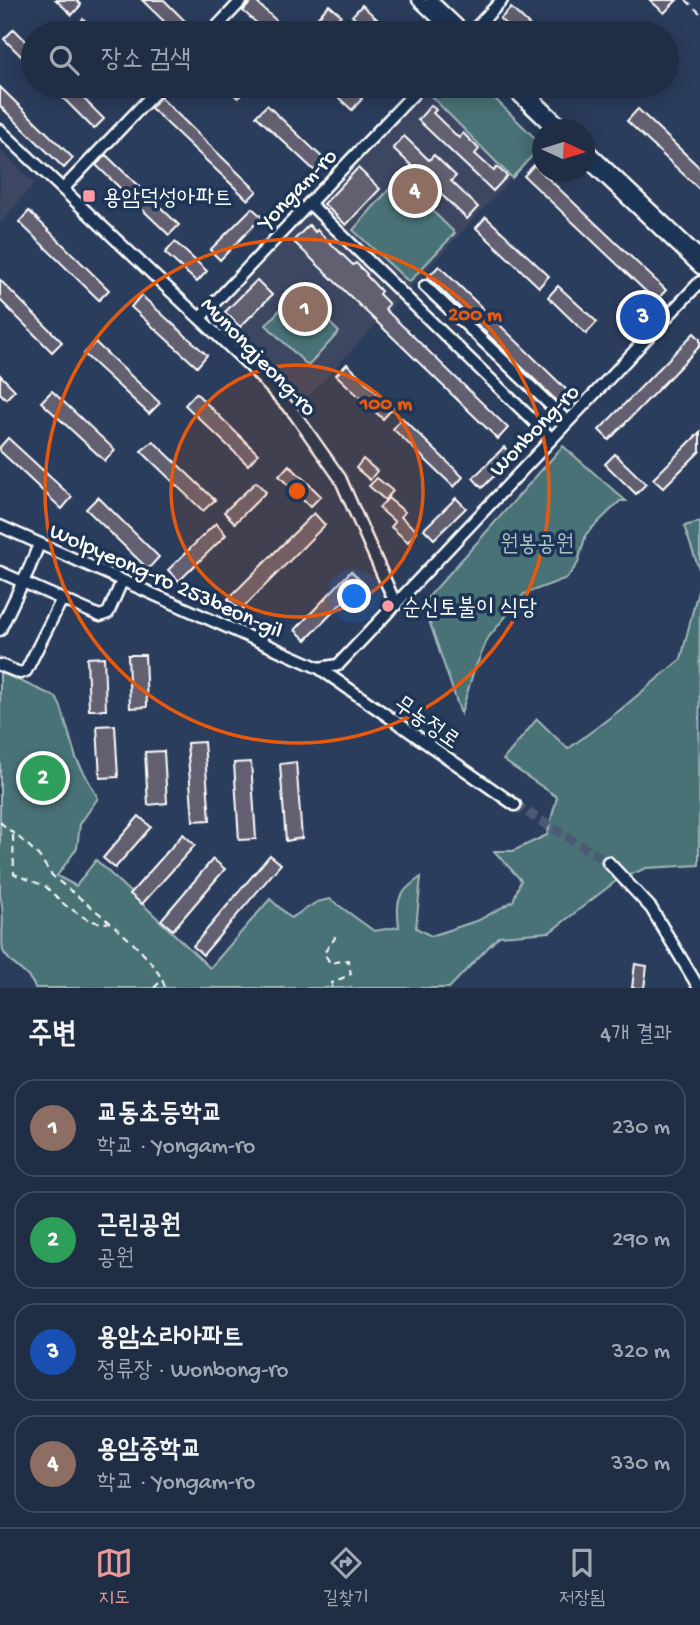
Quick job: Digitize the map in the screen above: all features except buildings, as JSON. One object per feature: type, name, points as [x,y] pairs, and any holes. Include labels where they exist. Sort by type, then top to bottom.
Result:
[{"type":"street","points":[[222,21],[242,0]]},
{"type":"street","points":[[418,0],[440,21]]},
{"type":"street","points":[[431,0],[455,21]]},
{"type":"street","points":[[481,21],[502,0]]},
{"type":"street","points":[[63,189],[150,98]]},
{"type":"street","name":"Yongam-ro","points":[[200,318],[410,98]]},
{"type":"street","points":[[521,98],[542,119]]},
{"type":"street","points":[[534,98],[556,119]]},
{"type":"street","name":"Munongjeong-ro","points":[[0,130],[250,366],[294,413],[340,478],[396,605]]},
{"type":"street","points":[[595,156],[700,256]]},
{"type":"street","points":[[595,168],[700,268]]},
{"type":"street","points":[[309,203],[551,438]]},
{"type":"street","name":"Wonbong-ro","points":[[396,605],[700,282]]},
{"type":"street","points":[[425,286],[567,421]]},
{"type":"street","name":"Wolpyeong-ro 253beon-gil","points":[[0,526],[319,668]]},
{"type":"street","points":[[0,630],[38,544]]},
{"type":"street","points":[[0,572],[100,616],[108,613],[122,581]]},
{"type":"street","points":[[0,665],[20,673],[26,671],[61,601]]},
{"type":"street","points":[[319,668],[338,665],[396,605]]},
{"type":"street","name":"무농정로","points":[[319,668],[515,805]]},
{"type":"street","points":[[608,862],[651,908],[699,988]]},
{"type":"path","points":[[687,0],[700,13]]},
{"type":"path","points":[[0,822],[36,853],[53,877],[109,923],[154,965],[163,979],[164,988]]},
{"type":"path","points":[[13,834],[14,874],[45,886],[65,905],[85,918],[109,923]]},
{"type":"path","points":[[332,988],[332,983],[351,974],[348,960],[330,963],[324,954],[335,938],[333,932]]},
{"type":"path","points":[[154,988],[163,979]]},
{"type":"shaded area","points":[[419,98],[433,98],[512,178],[407,291],[317,205]]},
{"type":"shaded area","points":[[0,150],[34,183],[0,224]]},
{"type":"shaded area","points":[[309,212],[398,301],[303,402],[212,318]]},
{"type":"green space","points":[[433,98],[494,98],[532,135],[532,156],[512,178]]},
{"type":"green space","points":[[399,178],[455,233],[409,282],[353,230]]},
{"type":"green space","points":[[297,291],[339,332],[308,366],[266,325]]},
{"type":"green space","name":"원봉공원","points":[[563,446],[626,501],[620,501],[586,534],[578,563],[567,578],[524,594],[488,638],[473,673],[461,714],[423,603]]},
{"type":"green space","points":[[700,522],[700,572],[684,526]]},
{"type":"green space","points":[[700,582],[699,865],[646,868],[616,881],[550,932],[499,936],[449,988],[35,988],[3,951],[3,910],[0,896],[0,672],[56,697],[76,758],[98,798],[80,824],[77,848],[57,876],[76,886],[96,860],[210,968],[270,899],[291,918],[317,902],[330,899],[374,931],[399,927],[400,898],[407,888],[421,877],[416,928],[431,936],[479,920],[513,901],[521,880],[494,851],[513,851],[547,835],[557,797],[503,760],[537,719],[568,749],[681,659]]},
{"type":"tunnel","points":[[515,805],[608,862]]},
{"type":"place","name":"용암중학교","points":[[415,191]]},
{"type":"place","name":"용암덕성아파트","points":[[89,196]]},
{"type":"place","name":"교동초등학교","points":[[305,309]]},
{"type":"place","name":"용암소라아파트","points":[[643,317]]},
{"type":"place","name":"순신토불이 식당","points":[[388,606]]},
{"type":"place","name":"근린공원","points":[[43,778]]}]
